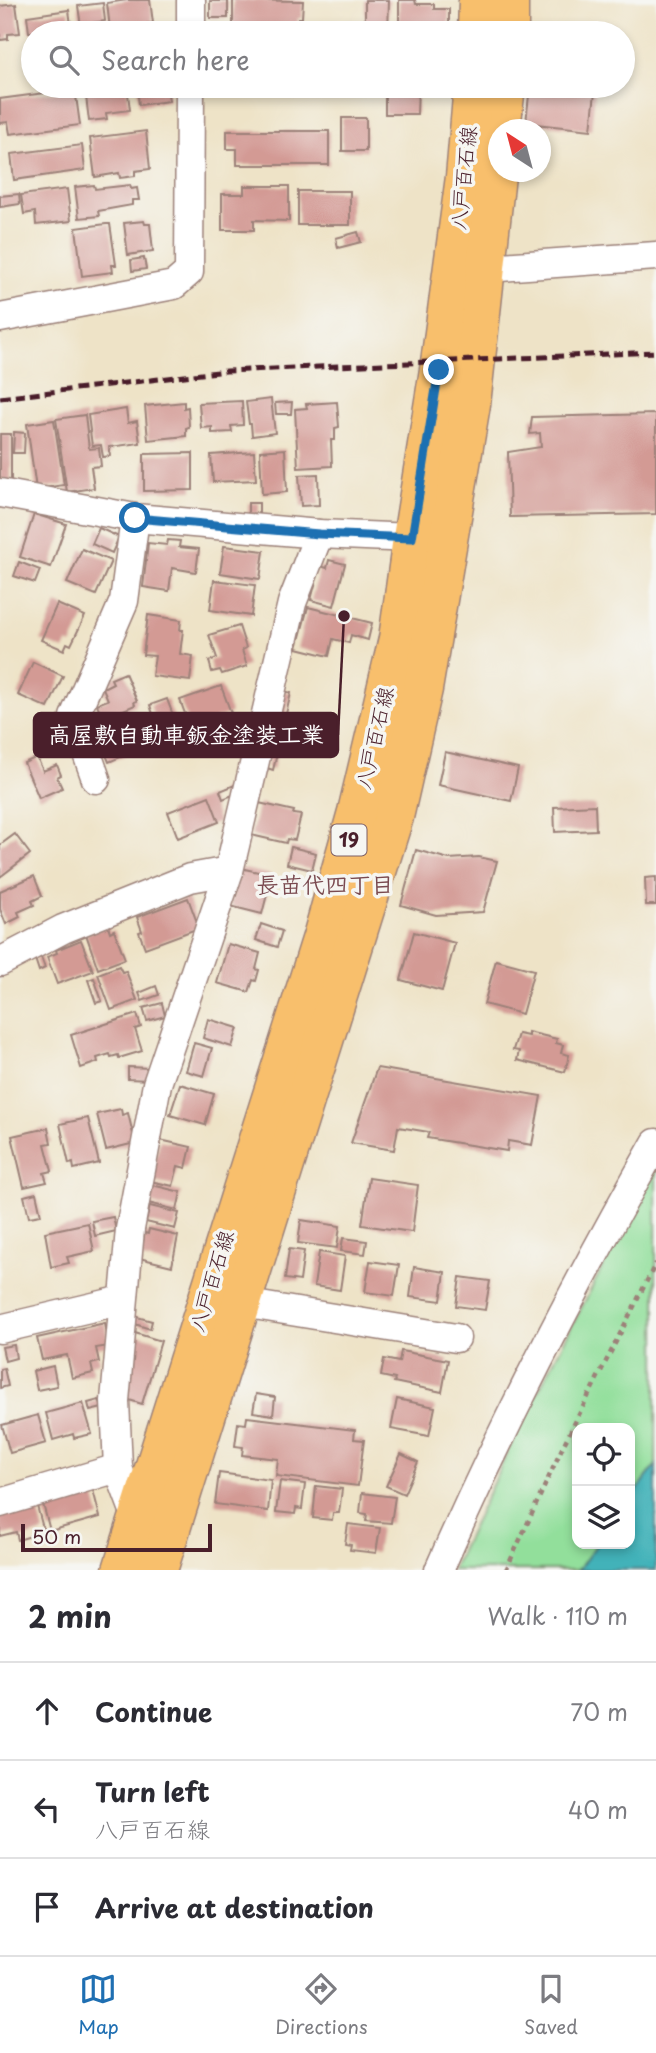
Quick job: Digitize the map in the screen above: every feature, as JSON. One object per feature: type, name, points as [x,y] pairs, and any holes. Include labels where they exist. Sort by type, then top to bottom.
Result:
[{"type":"main road","points":[[477,21],[478,0]]},
{"type":"main road","points":[[509,0],[509,21]]},
{"type":"main road","name":"八戸百石線","points":[[122,1570],[322,937],[357,812],[398,639],[466,177],[471,98]]},
{"type":"main road","name":"八戸百石線","points":[[502,119],[505,98]]},
{"type":"main road","name":"八戸百石線","points":[[158,1570],[394,817],[423,689],[471,404],[496,182]]},
{"type":"street","points":[[191,0],[191,21]]},
{"type":"street","points":[[0,318],[174,285],[189,272],[190,98]]},
{"type":"street","points":[[487,268],[656,256]]},
{"type":"street","points":[[0,493],[135,518],[319,534],[412,538]]},
{"type":"street","points":[[96,779],[74,716],[124,601],[135,518]]},
{"type":"street","points":[[138,1521],[118,1468],[115,1401],[130,1229],[157,1084],[229,871],[292,603],[319,534]]},
{"type":"street","points":[[0,962],[63,929],[177,883],[229,871]]},
{"type":"street","points":[[439,1570],[512,1413],[656,1143]]},
{"type":"street","points":[[0,1329],[123,1300]]},
{"type":"street","points":[[242,1303],[456,1338]]},
{"type":"street","points":[[0,1503],[118,1468]]},
{"type":"path","points":[[506,1570],[564,1444],[656,1263]]},
{"type":"green space","points":[[656,1164],[656,1465],[635,1493],[635,1423],[572,1423],[572,1549],[593,1549],[578,1570],[452,1570],[518,1430]]},
{"type":"water","points":[[656,1465],[656,1570],[578,1570],[593,1549],[635,1549],[635,1493]]},
{"type":"building","points":[[150,0],[153,21],[109,21],[107,3]]},
{"type":"building","points":[[233,0],[303,1],[302,18],[298,18],[298,21],[233,21]]},
{"type":"building","points":[[365,0],[389,0],[388,21],[365,21]]},
{"type":"building","points":[[399,0],[415,0],[416,4],[434,4],[434,9],[449,9],[449,21],[399,21]]},
{"type":"building","points":[[210,1],[228,1],[228,18],[210,18]]},
{"type":"building","points":[[103,3],[105,21],[80,21],[78,6]]},
{"type":"building","points":[[16,4],[20,33],[8,34],[8,39],[0,40],[0,6]]},
{"type":"building","points":[[69,10],[70,21],[28,21],[27,16]]},
{"type":"building","points":[[21,96],[76,98],[80,125],[10,134],[8,122],[0,123],[0,99]]},
{"type":"building","points":[[86,98],[128,98],[130,110],[106,113],[107,119],[89,121]]},
{"type":"building","points":[[138,98],[169,98],[169,101],[139,105]]},
{"type":"building","points":[[385,98],[418,98],[417,114],[385,114]]},
{"type":"building","points":[[529,98],[594,98],[591,130],[551,126],[551,119],[526,119]]},
{"type":"building","points":[[342,118],[366,118],[366,151],[342,151]]},
{"type":"building","points":[[146,131],[150,169],[135,171],[135,176],[120,178],[119,173],[95,177],[90,138]]},
{"type":"building","points":[[227,131],[329,131],[329,165],[237,165],[237,149],[227,149]]},
{"type":"building","points":[[82,145],[85,170],[14,180],[11,154]]},
{"type":"building","points":[[94,185],[95,189],[130,185],[131,189],[137,188],[139,200],[132,200],[132,205],[98,211],[99,216],[79,218],[75,187]]},
{"type":"building","points":[[244,186],[289,186],[289,221],[254,220],[254,230],[222,230],[222,194],[244,194]]},
{"type":"building","points":[[67,189],[71,221],[36,225],[35,212],[24,214],[21,195]]},
{"type":"building","points":[[298,191],[350,191],[350,225],[298,225]]},
{"type":"building","points":[[19,194],[20,204],[0,207],[0,196]]},
{"type":"building","points":[[144,221],[145,224],[150,224],[153,251],[128,255],[124,223]]},
{"type":"building","points":[[110,224],[116,265],[112,265],[113,272],[82,276],[76,228]]},
{"type":"building","points":[[358,232],[361,242],[338,248],[336,238]]},
{"type":"building","points":[[144,258],[146,269],[132,271],[131,260]]},
{"type":"building","points":[[271,399],[275,433],[252,436],[246,402]]},
{"type":"building","points":[[242,401],[243,425],[231,426],[232,432],[212,433],[212,427],[201,428],[199,403]]},
{"type":"building","points":[[184,402],[184,408],[188,407],[189,427],[186,428],[186,436],[148,440],[145,406]]},
{"type":"building","points":[[292,402],[291,414],[276,414],[275,403]]},
{"type":"building","points":[[337,402],[339,427],[335,428],[335,440],[331,440],[332,466],[298,468],[295,409],[307,408],[306,404]]},
{"type":"building","points":[[126,409],[128,423],[137,421],[140,443],[109,447],[110,456],[103,457],[101,445],[92,446],[88,415]]},
{"type":"building","points":[[656,414],[656,514],[510,517],[508,452],[541,447],[540,433],[530,434],[532,417]]},
{"type":"building","points":[[85,415],[89,449],[99,448],[101,466],[91,467],[94,488],[67,492],[56,419]]},
{"type":"building","points":[[54,420],[64,485],[36,489],[27,424]]},
{"type":"building","points":[[14,432],[25,433],[24,453],[13,453]]},
{"type":"building","points":[[0,434],[11,434],[11,481],[0,479]]},
{"type":"building","points":[[285,449],[287,492],[262,494],[260,451]]},
{"type":"building","points":[[254,452],[256,480],[213,482],[211,455]]},
{"type":"building","points":[[193,453],[193,490],[144,491],[144,454]]},
{"type":"building","points":[[318,474],[319,505],[301,506],[299,475]]},
{"type":"building","points":[[248,503],[259,503],[259,513],[248,514]]},
{"type":"building","points":[[34,514],[66,524],[51,567],[20,557]]},
{"type":"building","points":[[99,528],[119,537],[112,553],[92,544]]},
{"type":"building","points":[[168,540],[180,541],[179,547],[199,549],[196,572],[172,568],[169,591],[143,587],[148,543],[167,545]]},
{"type":"building","points":[[224,546],[264,551],[260,579],[220,573]]},
{"type":"building","points":[[82,549],[111,561],[96,595],[67,583]]},
{"type":"building","points":[[329,560],[345,564],[334,606],[311,600],[320,566],[327,568]]},
{"type":"building","points":[[19,562],[40,570],[35,583],[14,576]]},
{"type":"building","points":[[214,580],[255,585],[251,616],[210,610]]},
{"type":"building","points":[[57,604],[85,616],[71,645],[67,643],[64,650],[41,640]]},
{"type":"building","points":[[308,607],[372,623],[368,640],[351,635],[349,643],[333,639],[329,656],[297,648]]},
{"type":"building","points":[[148,615],[181,620],[180,630],[183,630],[180,654],[193,656],[190,681],[152,676],[155,656],[143,655]]},
{"type":"building","points":[[239,626],[246,648],[242,650],[247,666],[222,674],[220,670],[212,672],[209,661],[217,658],[209,635]]},
{"type":"building","points":[[33,662],[63,676],[48,708],[18,695]]},
{"type":"building","points":[[125,673],[137,701],[134,702],[135,705],[103,719],[97,704],[108,700],[103,688],[113,683],[111,679]]},
{"type":"building","points":[[221,686],[231,713],[190,727],[180,700]]},
{"type":"building","points":[[284,691],[291,693],[285,718],[278,717]]},
{"type":"building","points":[[167,699],[177,726],[159,732],[150,705]]},
{"type":"building","points":[[132,712],[146,746],[109,762],[95,728]]},
{"type":"building","points":[[272,748],[278,750],[273,770],[267,768]]},
{"type":"building","points":[[445,752],[518,768],[511,801],[438,785]]},
{"type":"building","points":[[37,757],[43,771],[57,765],[61,775],[57,777],[62,788],[39,798],[24,763]]},
{"type":"building","points":[[237,784],[240,792],[223,799],[220,791]]},
{"type":"building","points":[[209,796],[219,822],[178,838],[168,812]]},
{"type":"building","points":[[259,803],[301,815],[295,840],[287,839],[286,843],[251,835]]},
{"type":"building","points":[[595,805],[596,830],[555,832],[554,807]]},
{"type":"building","points":[[15,834],[30,854],[0,877],[0,845]]},
{"type":"building","points":[[291,847],[316,853],[312,870],[287,864]]},
{"type":"building","points":[[416,850],[449,859],[479,857],[497,861],[483,912],[436,915],[401,905]]},
{"type":"building","points":[[240,868],[272,875],[262,914],[230,906]]},
{"type":"building","points":[[34,876],[42,896],[32,901],[34,905],[18,912],[20,917],[6,924],[0,909],[0,891]]},
{"type":"building","points":[[656,877],[656,905],[646,905],[645,878]]},
{"type":"building","points":[[188,898],[199,928],[145,948],[137,917]]},
{"type":"building","points":[[261,924],[282,931],[277,947],[256,940]]},
{"type":"building","points":[[108,926],[110,932],[114,930],[125,959],[98,969],[86,934]]},
{"type":"building","points":[[414,932],[455,943],[442,991],[401,980]]},
{"type":"building","points":[[81,940],[93,971],[57,984],[47,957],[57,953],[56,950]]},
{"type":"building","points":[[228,944],[260,953],[256,981],[253,980],[249,992],[217,983]]},
{"type":"building","points":[[41,957],[45,968],[39,971],[35,959]]},
{"type":"building","points":[[496,960],[534,970],[522,1014],[484,1004]]},
{"type":"building","points":[[119,966],[122,972],[126,971],[137,1000],[111,1010],[98,974]]},
{"type":"building","points":[[94,978],[102,1001],[96,1003],[88,980]]},
{"type":"building","points":[[156,986],[159,995],[142,1001],[139,993]]},
{"type":"building","points":[[162,1003],[165,1016],[147,1021],[143,1008]]},
{"type":"building","points":[[137,1014],[141,1027],[135,1029],[142,1051],[119,1058],[118,1055],[111,1057],[110,1054],[81,1068],[71,1035]]},
{"type":"building","points":[[208,1019],[238,1028],[232,1047],[203,1038]]},
{"type":"building","points":[[528,1032],[557,1039],[556,1043],[563,1045],[561,1053],[569,1055],[565,1072],[517,1060],[519,1051],[513,1050],[518,1034],[528,1036]]},
{"type":"building","points":[[194,1043],[212,1048],[204,1076],[186,1071]]},
{"type":"building","points":[[128,1067],[150,1068],[150,1080],[128,1079]]},
{"type":"building","points":[[377,1068],[541,1096],[532,1145],[508,1141],[507,1151],[427,1138],[429,1132],[398,1127],[394,1150],[351,1143]]},
{"type":"building","points":[[180,1084],[214,1094],[205,1125],[170,1115]]},
{"type":"building","points":[[121,1109],[122,1115],[128,1113],[135,1143],[106,1150],[97,1114]]},
{"type":"building","points":[[88,1118],[99,1163],[74,1169],[73,1163],[69,1164],[60,1124]]},
{"type":"building","points":[[48,1128],[51,1143],[45,1144],[52,1171],[44,1173],[47,1182],[24,1187],[12,1136]]},
{"type":"building","points":[[160,1140],[191,1147],[186,1168],[178,1166],[173,1186],[150,1181]]},
{"type":"building","points":[[369,1178],[418,1185],[412,1232],[362,1225]]},
{"type":"building","points":[[152,1185],[181,1192],[177,1210],[148,1203]]},
{"type":"building","points":[[36,1193],[41,1215],[29,1217],[24,1196]]},
{"type":"building","points":[[150,1206],[179,1213],[175,1229],[146,1222]]},
{"type":"building","points":[[113,1217],[116,1231],[95,1236],[92,1221]]},
{"type":"building","points":[[301,1220],[340,1226],[337,1248],[298,1243]]},
{"type":"building","points":[[88,1223],[94,1251],[67,1257],[69,1263],[51,1267],[45,1232]]},
{"type":"building","points":[[149,1229],[178,1236],[172,1266],[139,1258],[145,1233],[148,1234]]},
{"type":"building","points":[[343,1238],[367,1241],[365,1254],[341,1251]]},
{"type":"building","points":[[289,1249],[304,1251],[300,1281],[285,1279]]},
{"type":"building","points":[[319,1252],[345,1256],[340,1290],[314,1286]]},
{"type":"building","points":[[370,1261],[399,1265],[394,1296],[365,1292]]},
{"type":"building","points":[[414,1267],[445,1272],[441,1301],[410,1297]]},
{"type":"building","points":[[460,1277],[490,1281],[485,1310],[456,1306]]},
{"type":"building","points":[[133,1316],[152,1321],[150,1329],[132,1323]]},
{"type":"building","points":[[105,1323],[109,1346],[96,1348],[99,1362],[91,1364],[93,1373],[72,1378],[67,1355],[42,1360],[37,1338]]},
{"type":"building","points":[[135,1333],[161,1341],[142,1404],[126,1399]]},
{"type":"building","points":[[14,1345],[16,1358],[5,1361],[2,1347]]},
{"type":"building","points":[[401,1351],[448,1360],[442,1392],[394,1382],[395,1379],[381,1376],[384,1359],[399,1362]]},
{"type":"building","points":[[53,1366],[57,1386],[37,1390],[33,1371]]},
{"type":"building","points":[[4,1368],[8,1386],[0,1388],[0,1369]]},
{"type":"building","points":[[256,1394],[275,1397],[273,1415],[253,1412]]},
{"type":"building","points":[[397,1399],[435,1407],[429,1436],[391,1429]]},
{"type":"building","points":[[99,1400],[102,1408],[90,1411],[88,1403]]},
{"type":"building","points":[[83,1403],[92,1434],[74,1438],[73,1434],[53,1440],[46,1413]]},
{"type":"building","points":[[38,1415],[46,1443],[10,1453],[2,1425]]},
{"type":"building","points":[[247,1417],[355,1430],[354,1439],[364,1440],[358,1486],[276,1476],[278,1459],[242,1455],[243,1447],[235,1446],[238,1423],[246,1424]]},
{"type":"building","points":[[401,1454],[418,1462],[404,1494],[386,1486]]},
{"type":"building","points":[[219,1473],[271,1480],[268,1511],[215,1504]]},
{"type":"building","points":[[280,1481],[305,1484],[302,1509],[296,1508],[295,1514],[276,1512]]},
{"type":"building","points":[[316,1486],[342,1489],[339,1513],[333,1513],[332,1520],[313,1518]]},
{"type":"building","points":[[93,1490],[100,1517],[50,1531],[43,1504]]},
{"type":"building","points":[[362,1493],[395,1497],[391,1523],[366,1521],[367,1514],[360,1513]]},
{"type":"building","points":[[37,1506],[44,1532],[18,1540],[16,1532],[0,1536],[0,1516]]},
{"type":"building","points":[[348,1524],[380,1528],[376,1553],[350,1550],[351,1545],[345,1544]]},
{"type":"railway","points":[[0,398],[226,371],[656,352]]},
{"type":"place","name":"高屋敷自動車鈑金塗装工業","points":[[344,616]]},
{"type":"district","name":"長苗代四丁目","points":[[325,885]]},
{"type":"route","points":[[135,518],[319,534],[412,538],[439,370]]}]
